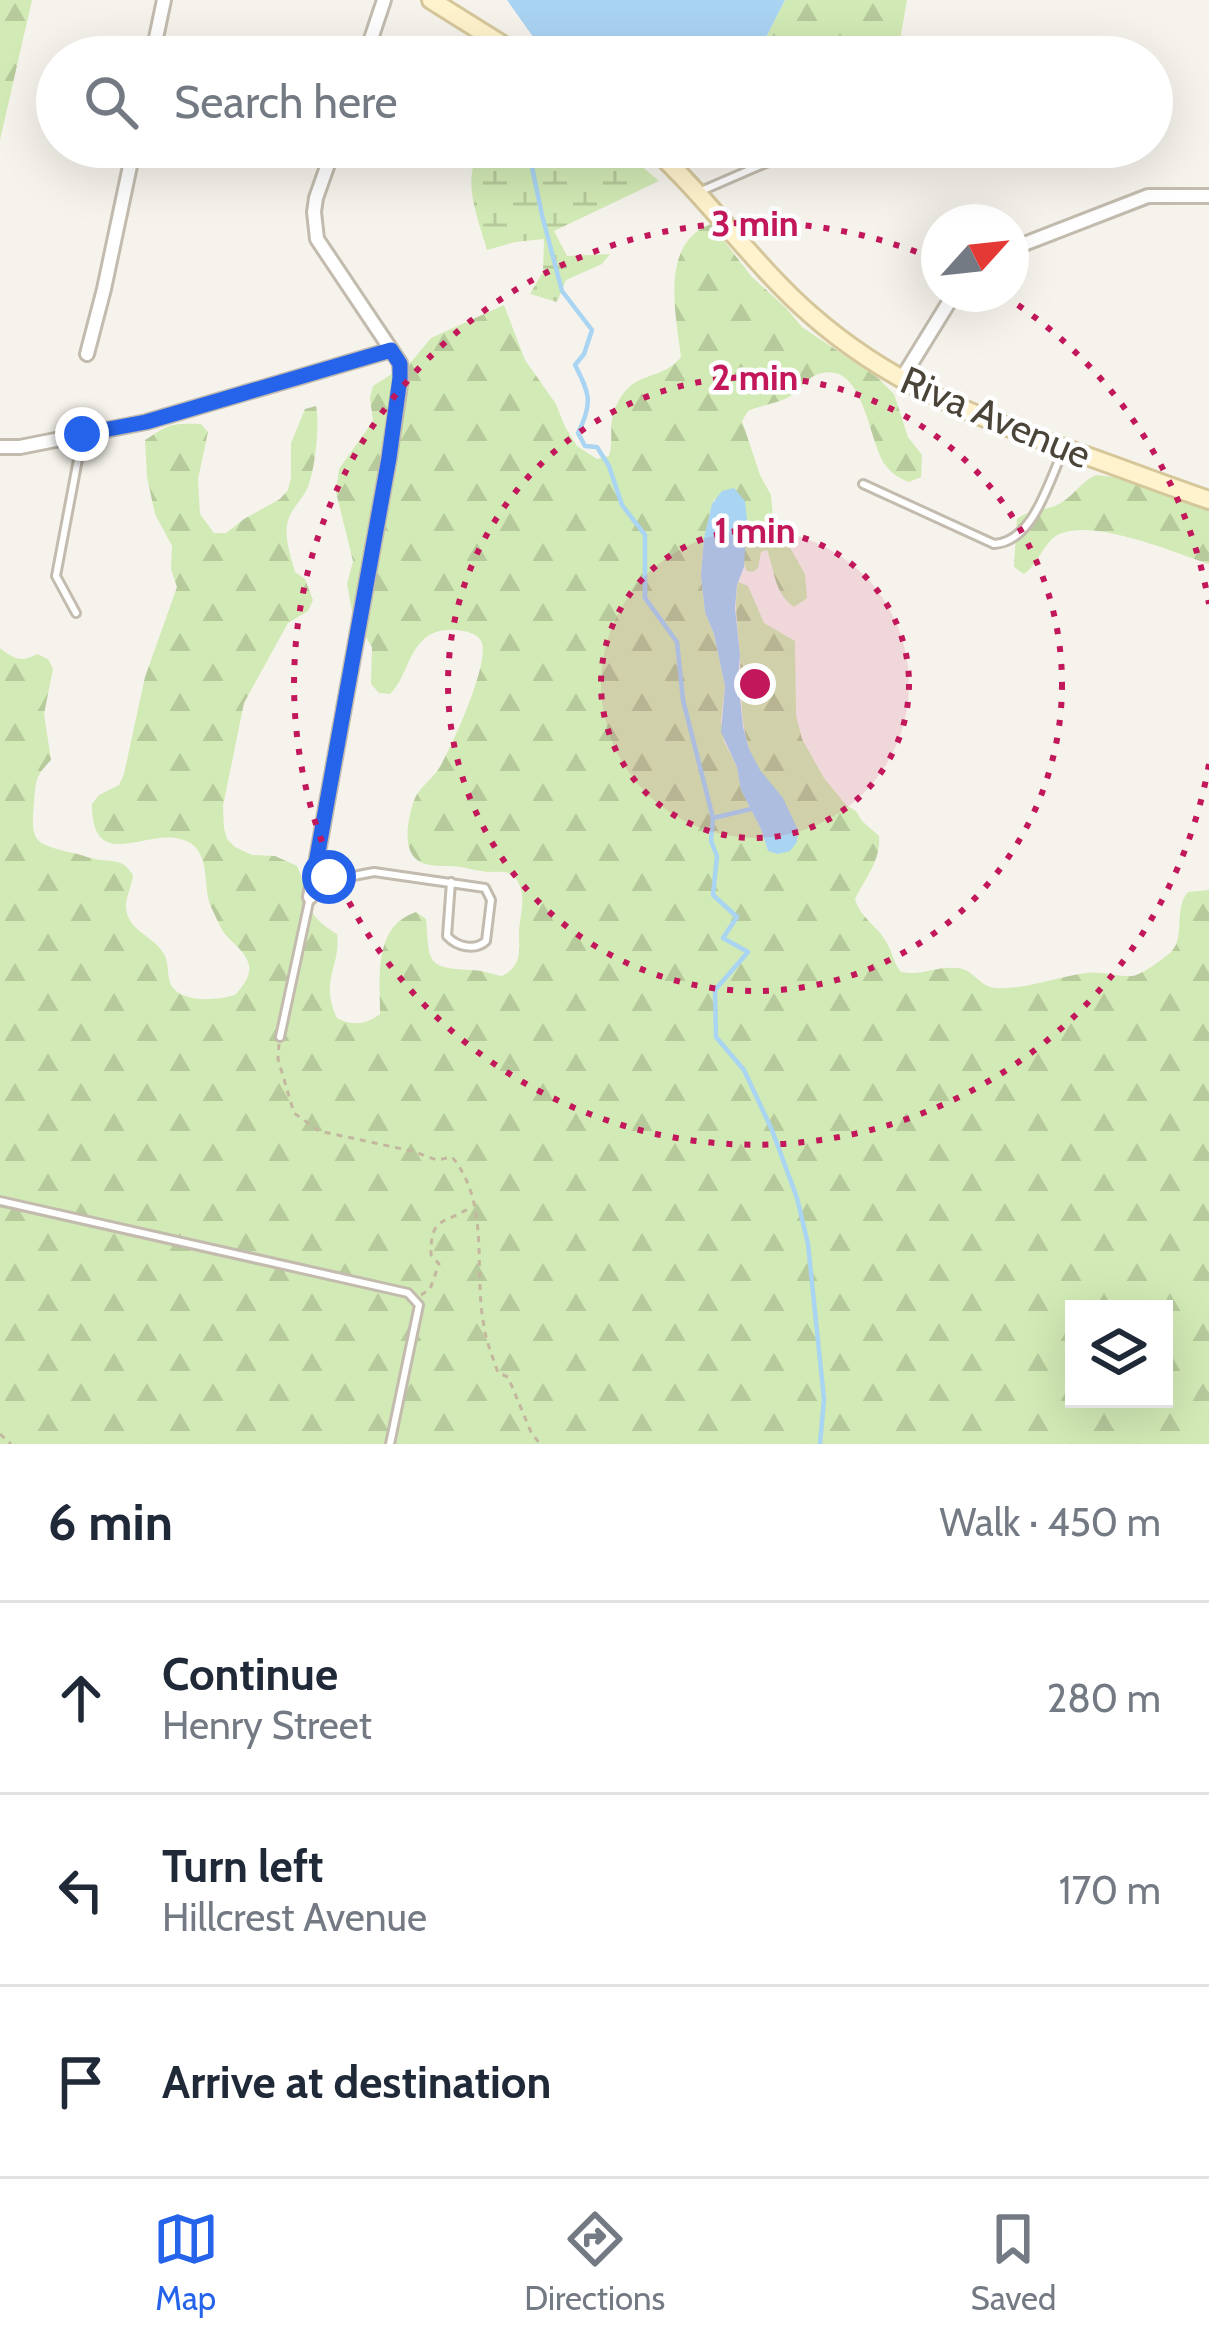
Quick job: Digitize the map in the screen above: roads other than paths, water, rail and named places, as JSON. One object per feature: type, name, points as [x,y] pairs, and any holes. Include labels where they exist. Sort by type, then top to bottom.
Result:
[{"type":"street","points":[[156,36],[164,0]]},
{"type":"street","points":[[372,36],[385,0]]},
{"type":"street","points":[[431,0],[488,36]]},
{"type":"street","points":[[87,354],[130,168]]},
{"type":"street","points":[[310,897],[400,378],[400,364],[317,239],[314,212],[327,168]]},
{"type":"street","name":"Riva Avenue","points":[[673,168],[785,292],[902,380],[990,422],[1209,500]]},
{"type":"street","points":[[1029,243],[1148,196],[1209,196]]},
{"type":"street","points":[[902,380],[942,312]]},
{"type":"street","points":[[0,447],[146,422],[391,350]]},
{"type":"lane","points":[[697,193],[755,168]]},
{"type":"lane","points":[[76,613],[56,576],[82,434]]},
{"type":"lane","points":[[863,484],[994,544],[1008,544],[1027,529],[1065,448]]},
{"type":"lane","points":[[314,874],[343,878],[374,872],[481,887],[490,896],[486,941],[481,945],[460,945],[446,936],[451,883]]},
{"type":"lane","points":[[280,1036],[310,897]]},
{"type":"lane","points":[[0,1201],[408,1293],[419,1305],[390,1444]]},
{"type":"water","points":[[507,0],[785,0],[767,36],[532,36]]},
{"type":"water","points":[[734,488],[745,501],[747,520],[735,608],[743,727],[760,770],[783,798],[798,830],[790,851],[778,854],[768,851],[721,732],[725,686],[705,612],[704,538],[712,504],[722,491]]},
{"type":"waterway","points":[[532,168],[562,291],[592,330],[575,365],[588,399],[578,433],[585,446],[597,447],[622,505],[645,535],[645,598],[677,642],[683,700],[713,818],[711,841],[717,856],[713,895],[737,917],[723,938],[748,952],[715,990],[716,1037],[744,1070],[797,1198],[808,1244],[824,1399],[820,1444]]},
{"type":"waterway","points":[[713,818],[751,809]]}]
